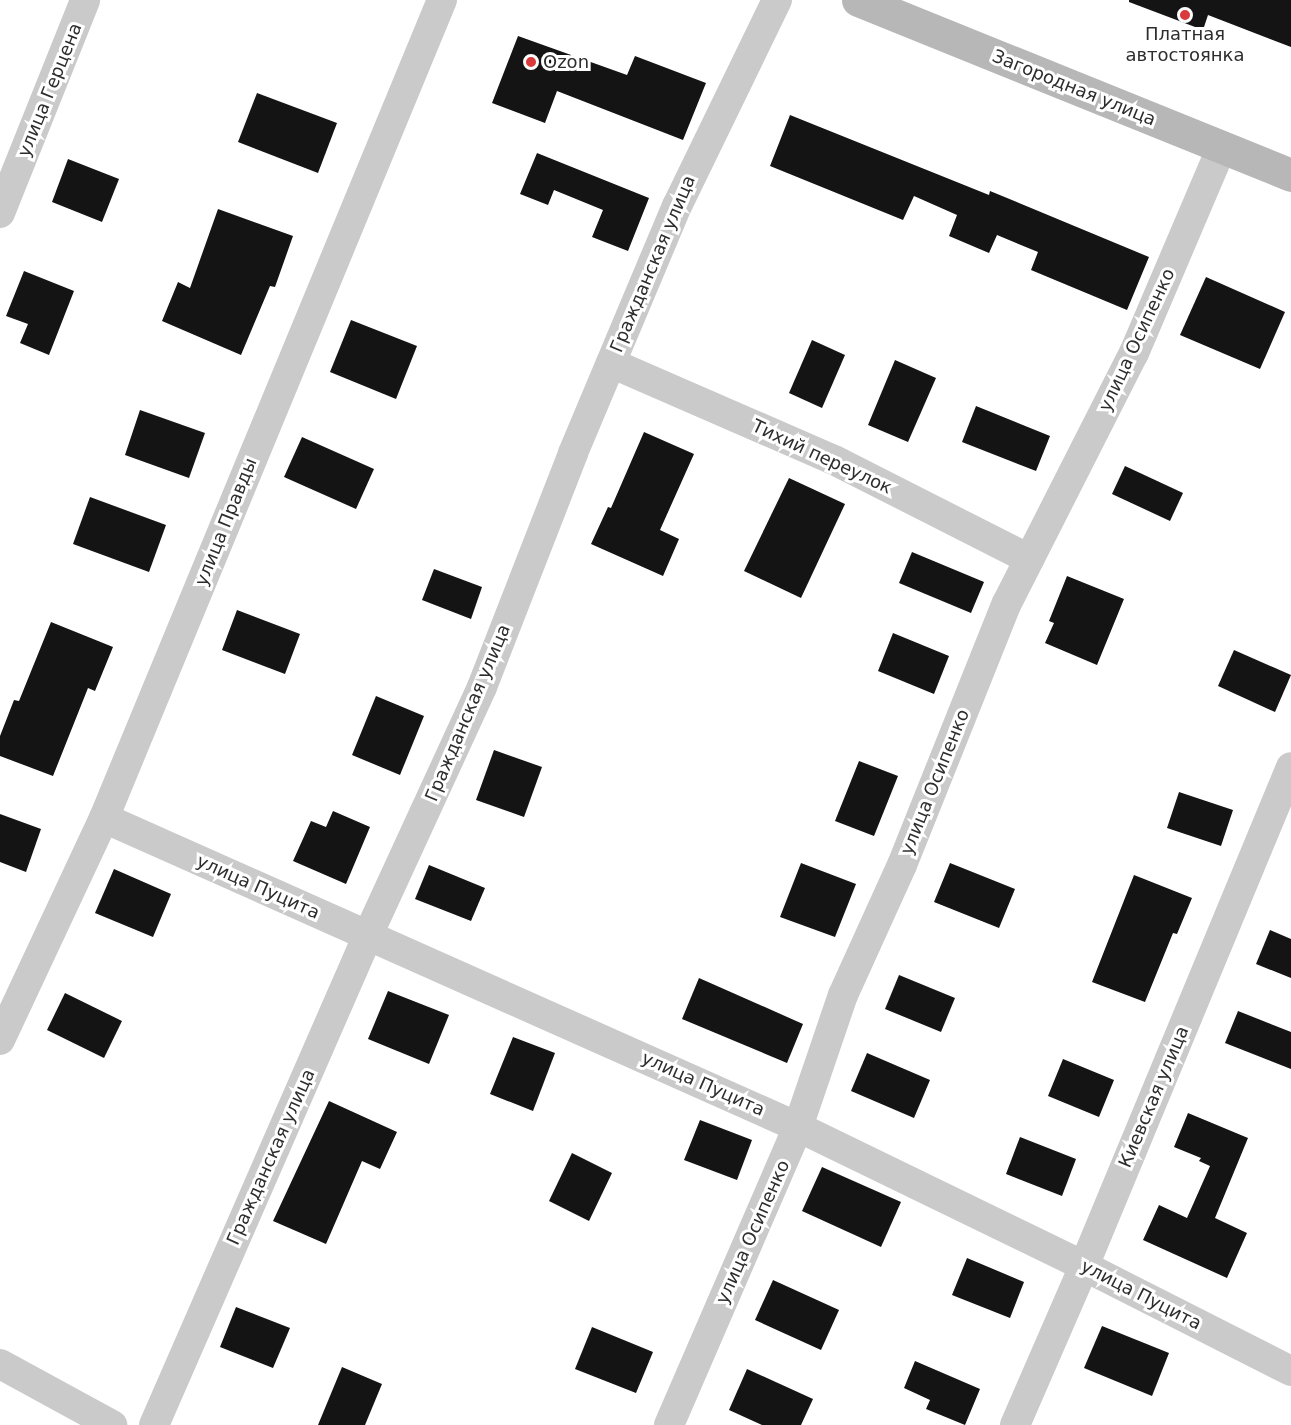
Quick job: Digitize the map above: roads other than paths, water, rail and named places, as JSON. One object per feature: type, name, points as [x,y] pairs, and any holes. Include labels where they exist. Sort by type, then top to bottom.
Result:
[{"type":"street","name":"улица Герцена","points":[[0,213],[8,171],[85,0]]},
{"type":"street","name":"улица Правды","points":[[0,1040],[104,818],[442,0]]},
{"type":"street","name":"Гражданская улица","points":[[154,1425],[368,935],[482,687],[610,363],[677,206],[777,0]]},
{"type":"street","name":"Загородная улица","points":[[858,0],[1291,175]]},
{"type":"street","name":"улица Осипенко","points":[[669,1425],[798,1127],[843,995],[902,865],[1007,603],[1134,353],[1222,147]]},
{"type":"street","name":"Тихий переулок","points":[[610,363],[834,460],[1029,559]]},
{"type":"street","name":"Киевская улица","points":[[1015,1425],[1084,1266],[1291,767]]},
{"type":"street","name":"улица Пуцита","points":[[104,818],[798,1127],[1084,1266],[1291,1371]]},
{"type":"street","points":[[0,1364],[112,1425]]},
{"type":"place","name":"Платная автостоянка","points":[[1185,15]]},
{"type":"place","name":"Ozon","points":[[531,62]]}]
